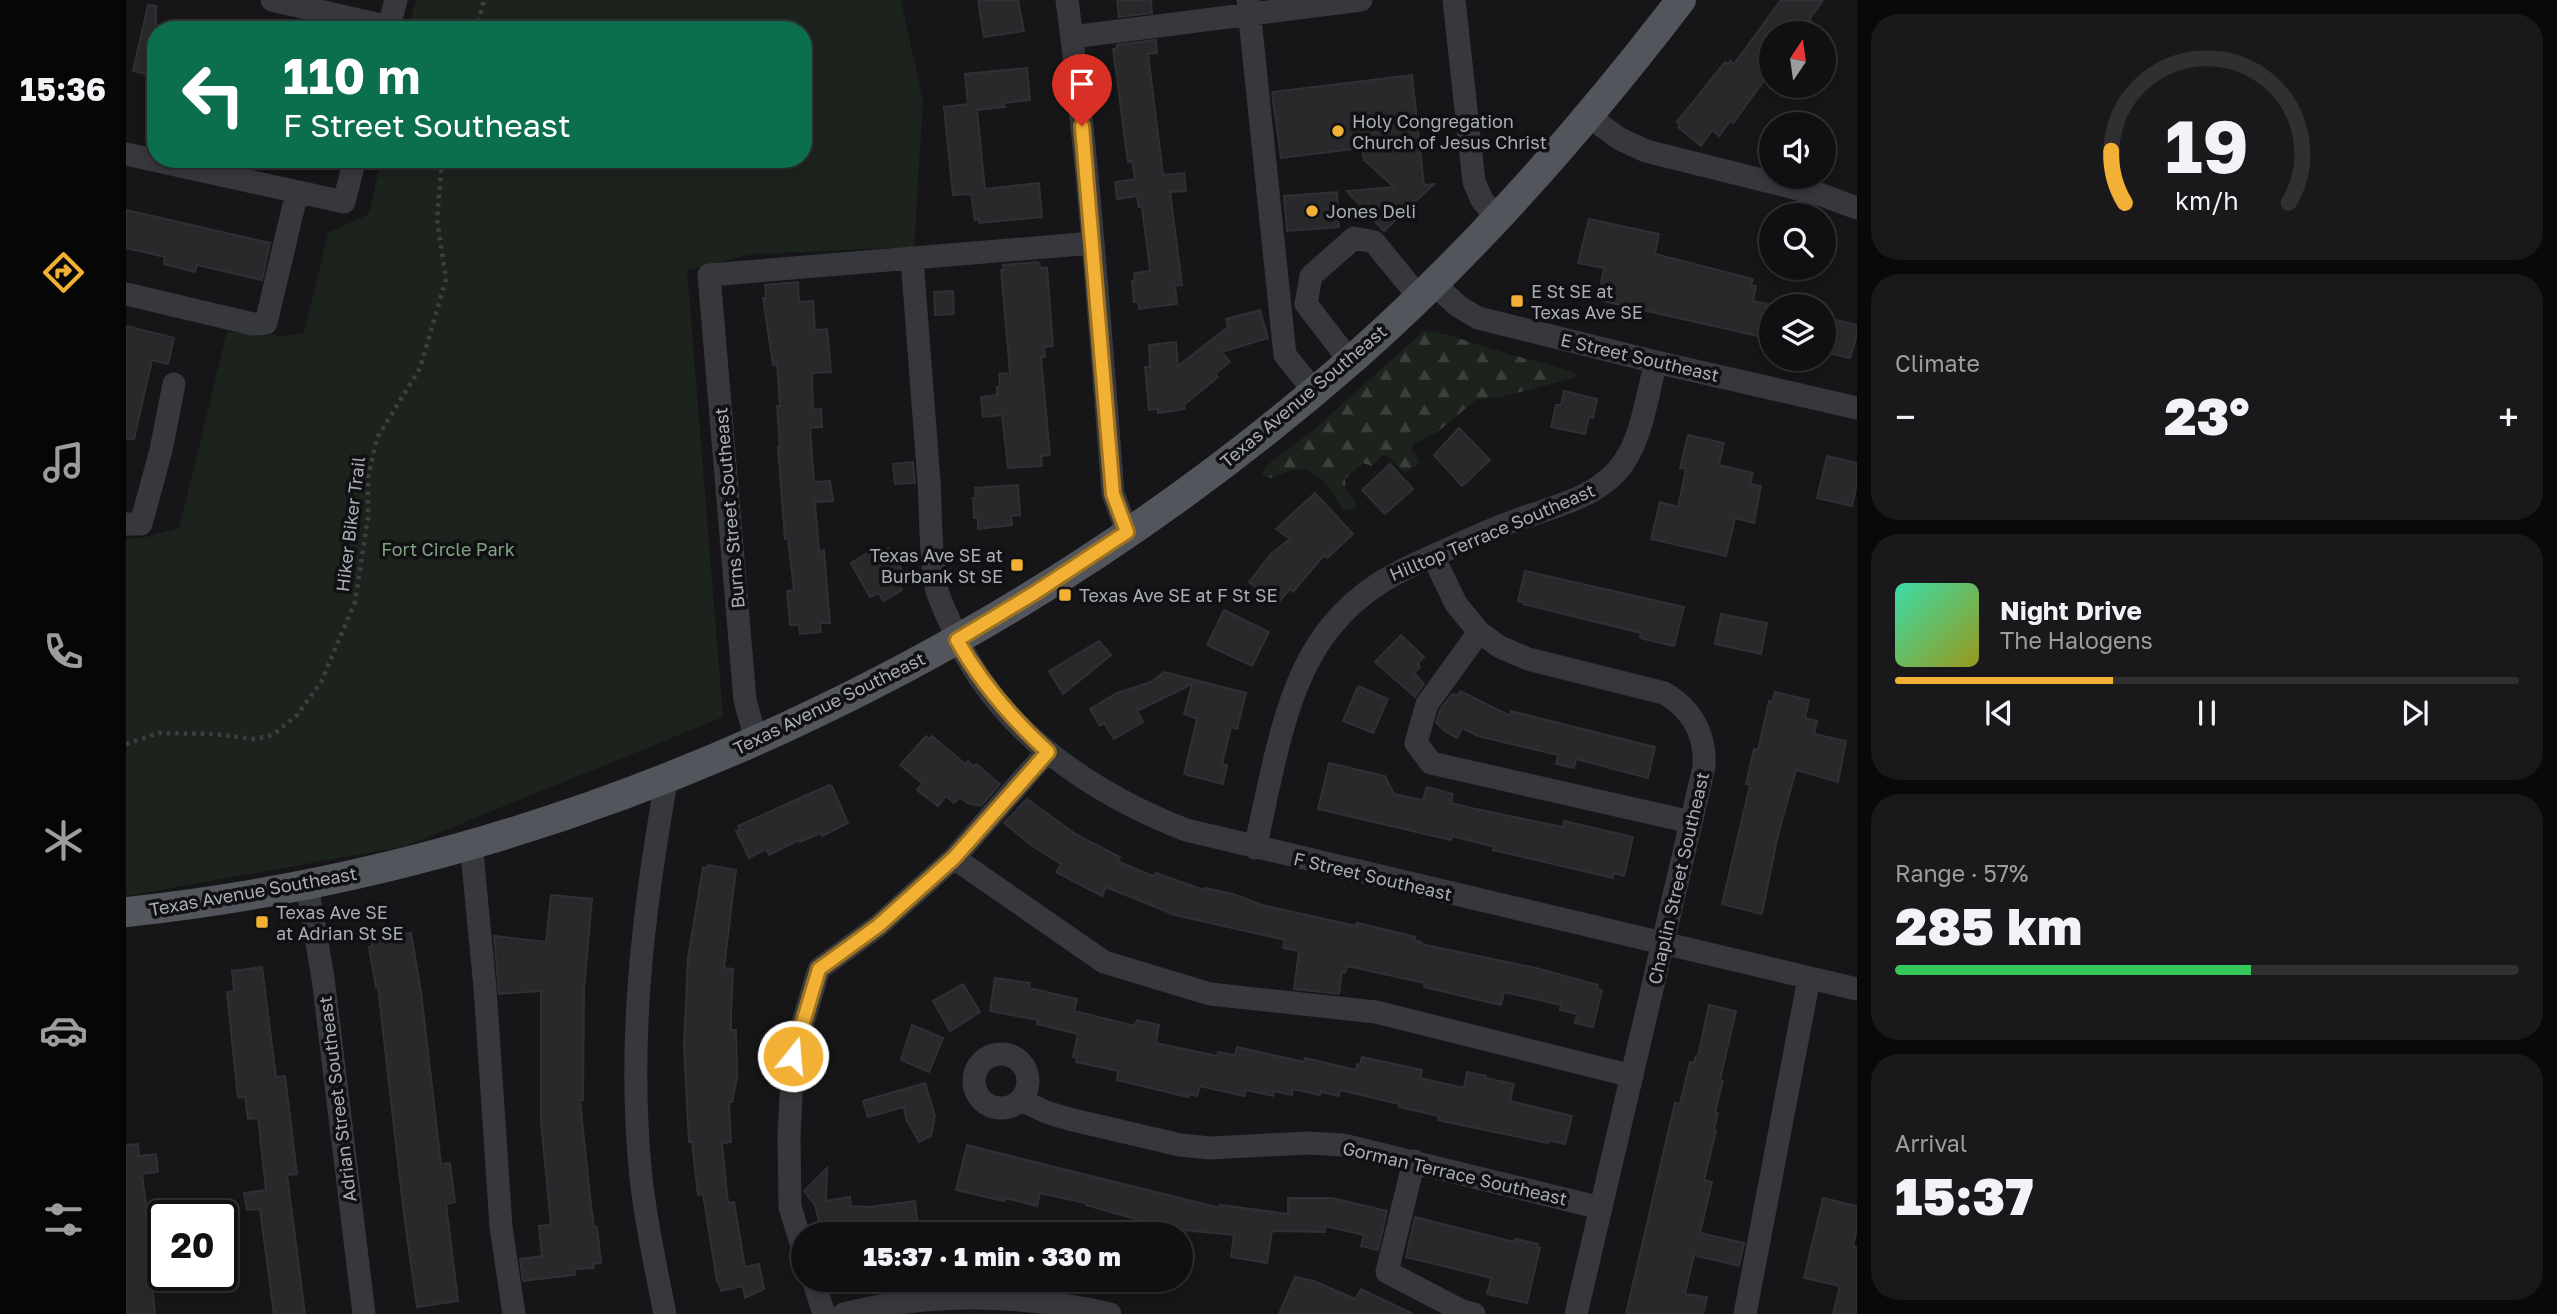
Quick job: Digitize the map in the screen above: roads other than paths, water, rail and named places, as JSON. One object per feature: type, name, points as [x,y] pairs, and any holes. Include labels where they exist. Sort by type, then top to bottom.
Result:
[{"type":"main road","name":"Texas Avenue Southeast","points":[[126,912],[188,905],[307,885],[471,843],[586,807],[756,740],[884,679],[957,640],[1127,532],[1234,456],[1350,361],[1497,219],[1616,84],[1681,0]]},
{"type":"street","points":[[272,0],[360,21]]},
{"type":"street","points":[[391,21],[396,0]]},
{"type":"street","points":[[1067,0],[1094,243],[1113,494],[1127,532]]},
{"type":"street","points":[[1072,37],[1249,7],[1361,0]]},
{"type":"street","points":[[1454,0],[1474,182],[1482,200],[1497,219]]},
{"type":"street","points":[[1249,7],[1285,355],[1314,391]]},
{"type":"street","points":[[1588,116],[1620,139],[1646,151],[1822,195],[1857,208]]},
{"type":"street","points":[[126,154],[147,159]]},
{"type":"street","points":[[189,168],[344,202],[353,168]]},
{"type":"street","points":[[126,294],[253,324],[266,323],[297,192]]},
{"type":"street","name":"E Street Southeast","points":[[1350,361],[1306,304],[1311,276],[1354,238],[1374,242],[1426,290],[1478,318],[1857,408]]},
{"type":"street","points":[[912,258],[1094,243]]},
{"type":"street","name":"Burns Street Southeast","points":[[756,740],[746,701],[709,275],[912,258]]},
{"type":"street","name":"F Street Southeast","points":[[912,258],[937,589],[957,640],[997,701],[1048,752],[1094,785],[1150,816],[1186,830],[1857,989]]},
{"type":"street","name":"Hilltop Terrace Southeast","points":[[1255,848],[1290,706],[1304,670],[1322,639],[1346,608],[1376,583],[1505,524],[1586,494],[1607,481],[1630,452],[1656,362]]},
{"type":"street","points":[[126,524],[141,524],[161,450],[174,384]]},
{"type":"street","name":"Chaplin Street Southeast","points":[[1433,556],[1456,604],[1479,632],[1500,647],[1528,659],[1655,689],[1681,704],[1694,719],[1704,747],[1704,767],[1576,1314]]},
{"type":"street","points":[[1479,632],[1427,705],[1416,743],[1431,763],[1691,822]]},
{"type":"street","points":[[795,1222],[790,1207],[789,1136],[793,1056],[819,969],[878,926],[954,858],[1048,752]]},
{"type":"street","points":[[665,1314],[650,1244],[641,1178],[635,1057],[646,906],[667,777]]},
{"type":"street","points":[[471,843],[485,988],[501,1227],[514,1314]]},
{"type":"street","points":[[954,858],[1104,962],[1210,994],[1376,1013],[1632,1076]]},
{"type":"street","name":"Adrian Street Southeast","points":[[307,885],[323,978],[364,1314]]},
{"type":"street","points":[[1745,1314],[1809,978]]},
{"type":"street","name":"Gorman Terrace Southeast","points":[[1021,1100],[1062,1117],[1180,1145],[1210,1148],[1329,1143],[1357,1147],[1601,1208]]},
{"type":"street","points":[[1414,1161],[1387,1272],[1462,1311],[1474,1314]]},
{"type":"street","points":[[817,1292],[824,1314]]},
{"type":"street","points":[[844,1314],[894,1303],[959,1306],[1027,1300],[1110,1314]]},
{"type":"place","name":"Holy Congregation Church of Jesus Christ","points":[[1338,131]]},
{"type":"place","name":"Jones Deli","points":[[1312,211]]},
{"type":"place","name":"E St SE at Texas Ave SE","points":[[1517,301]]},
{"type":"place","name":"Texas Ave SE at Burbank St SE","points":[[1017,565]]},
{"type":"place","name":"Texas Ave SE at F St SE","points":[[1065,595]]},
{"type":"place","name":"Texas Ave SE at Adrian St SE","points":[[262,922]]},
{"type":"park label","name":"Fort Circle Park","points":[[448,549]]}]
